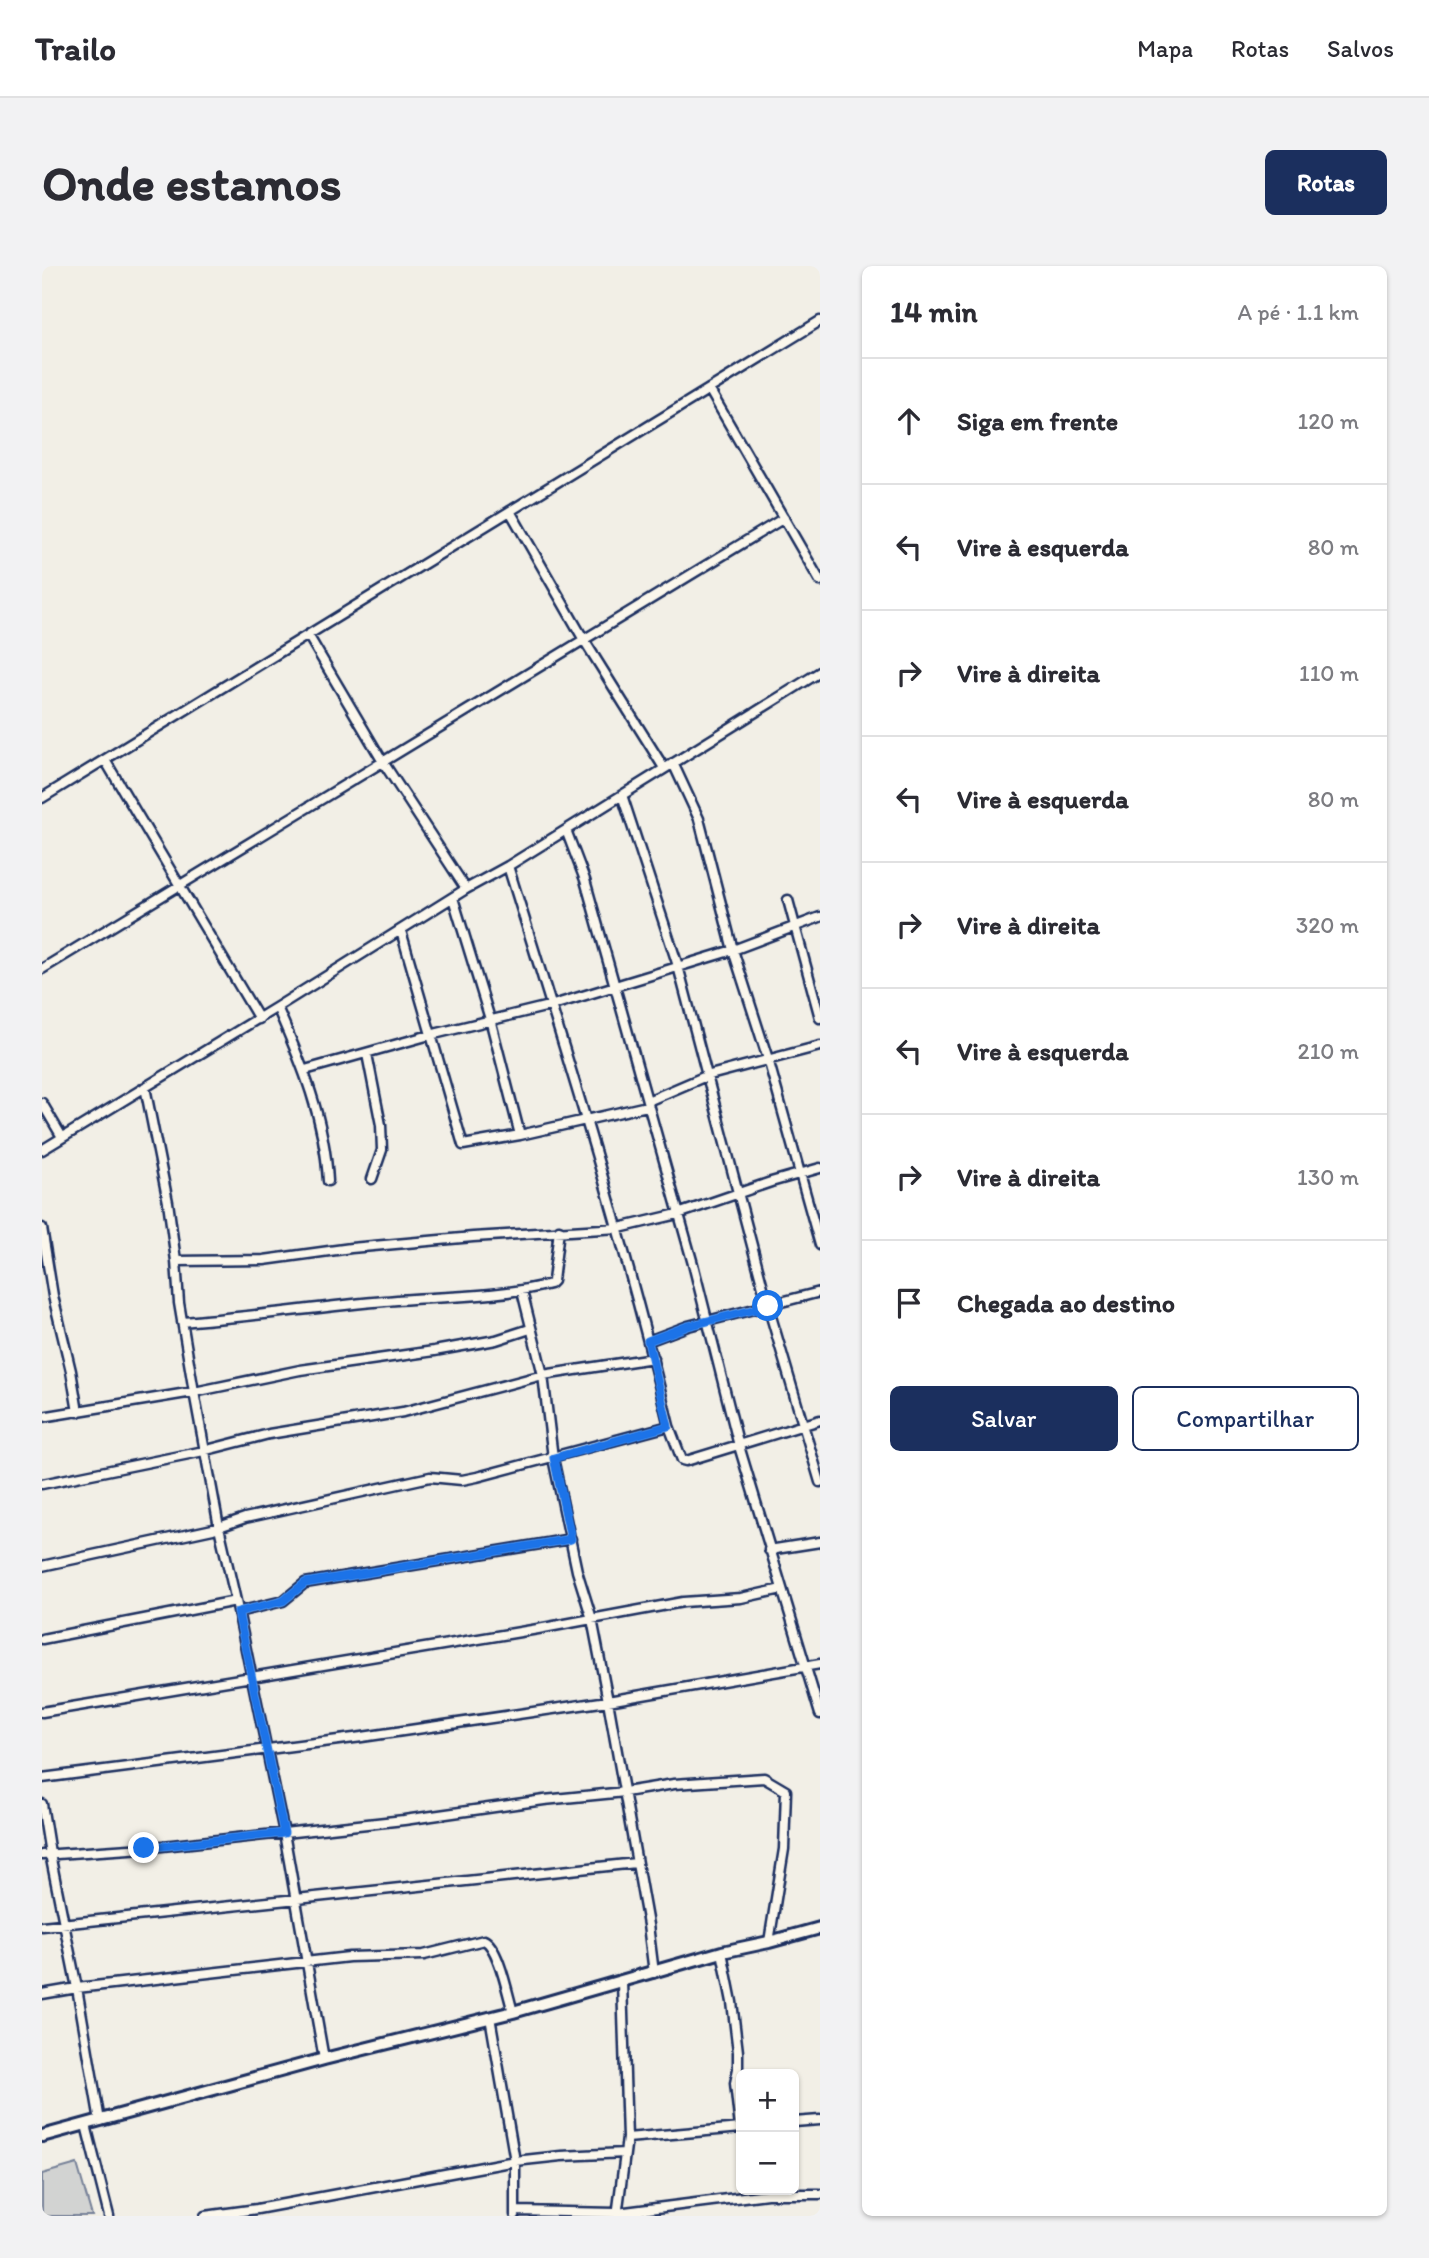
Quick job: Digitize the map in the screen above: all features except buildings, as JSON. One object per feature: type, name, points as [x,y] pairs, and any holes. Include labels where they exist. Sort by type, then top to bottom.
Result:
[{"type":"main road","points":[[42,2136],[324,2059],[513,2012],[722,1952],[820,1928]]},
{"type":"street","points":[[42,798],[820,321]]},
{"type":"street","points":[[709,389],[820,581]]},
{"type":"street","points":[[510,511],[584,640],[664,768]]},
{"type":"street","points":[[42,968],[784,518]]},
{"type":"street","points":[[308,635],[383,762],[466,889]]},
{"type":"street","points":[[42,1150],[820,672]]},
{"type":"street","points":[[105,760],[259,1019]]},
{"type":"street","points":[[673,763],[699,818],[733,950],[768,1059],[820,1245]]},
{"type":"street","points":[[622,794],[678,966],[768,1306],[820,1482]]},
{"type":"street","points":[[566,830],[585,880],[708,1322],[738,1446],[820,1714]]},
{"type":"street","points":[[508,866],[553,1005],[619,1228],[668,1426],[682,1460],[738,1446],[820,1420]]},
{"type":"street","points":[[453,898],[490,1020],[520,1135]]},
{"type":"street","points":[[788,900],[820,1018]]},
{"type":"street","points":[[304,1070],[553,1005],[733,950],[820,916]]},
{"type":"street","points":[[401,931],[463,1145],[648,1106]]},
{"type":"street","points":[[277,1007],[304,1070],[327,1153],[328,1181]]},
{"type":"street","points":[[648,1106],[650,1100],[706,1076],[820,1046]]},
{"type":"street","points":[[367,1054],[381,1125],[382,1150],[372,1178]]},
{"type":"street","points":[[145,1087],[168,1202],[182,1322],[194,1392],[219,1527],[284,1833],[324,2059]]},
{"type":"street","points":[[42,1103],[62,1137]]},
{"type":"street","points":[[176,1261],[264,1260],[376,1246],[559,1230],[619,1228],[678,1214],[738,1192],[820,1168]]},
{"type":"street","points":[[42,1228],[53,1296],[78,1412]]},
{"type":"street","points":[[182,1322],[387,1301],[522,1291],[553,1281],[559,1230]]},
{"type":"street","points":[[522,1291],[542,1375],[554,1458],[578,1571],[592,1619],[608,1701],[648,1926],[653,1973]]},
{"type":"street","points":[[648,1341],[688,1326],[820,1292]]},
{"type":"street","points":[[42,1417],[194,1392],[300,1370],[434,1352],[530,1329]]},
{"type":"street","points":[[42,1484],[269,1434],[403,1412],[542,1375],[653,1358]]},
{"type":"street","points":[[42,1566],[430,1477],[462,1480],[477,1477],[668,1426]]},
{"type":"street","points":[[238,1612],[283,1601],[305,1583],[571,1539]]},
{"type":"street","points":[[769,1550],[820,1542]]},
{"type":"street","points":[[42,1712],[683,1602],[741,1598],[782,1589]]},
{"type":"street","points":[[42,1639],[236,1601]]},
{"type":"street","points":[[42,1777],[362,1737],[608,1701],[820,1664]]},
{"type":"street","points":[[46,1855],[144,1848],[404,1820],[674,1784],[764,1779],[786,1791],[785,1849],[769,1942]]},
{"type":"street","points":[[42,1804],[46,1855],[65,1924],[100,2122]]},
{"type":"street","points":[[42,1926],[636,1863]]},
{"type":"street","points":[[42,1994],[349,1957],[424,1955],[484,1940],[490,1942],[496,1955],[513,2012]]},
{"type":"street","points":[[722,1952],[732,2002],[738,2069]]},
{"type":"street","points":[[617,2215],[626,2138],[622,1982]]},
{"type":"street","points":[[491,2017],[515,2161],[516,2214],[617,2215],[767,2194],[820,2194]]},
{"type":"street","points":[[799,2122],[820,2120]]},
{"type":"street","points":[[86,2125],[109,2216]]},
{"type":"street","points":[[626,2138],[736,2128]]},
{"type":"street","points":[[205,2216],[257,2209],[515,2161],[625,2153]]},
{"type":"shaded area","points":[[77,2164],[92,2216],[42,2216],[42,2174]]},
{"type":"route","points":[[144,1848],[284,1833],[238,1612],[283,1601],[305,1583],[571,1539],[554,1458],[668,1426],[648,1341],[688,1326],[768,1306]]}]
